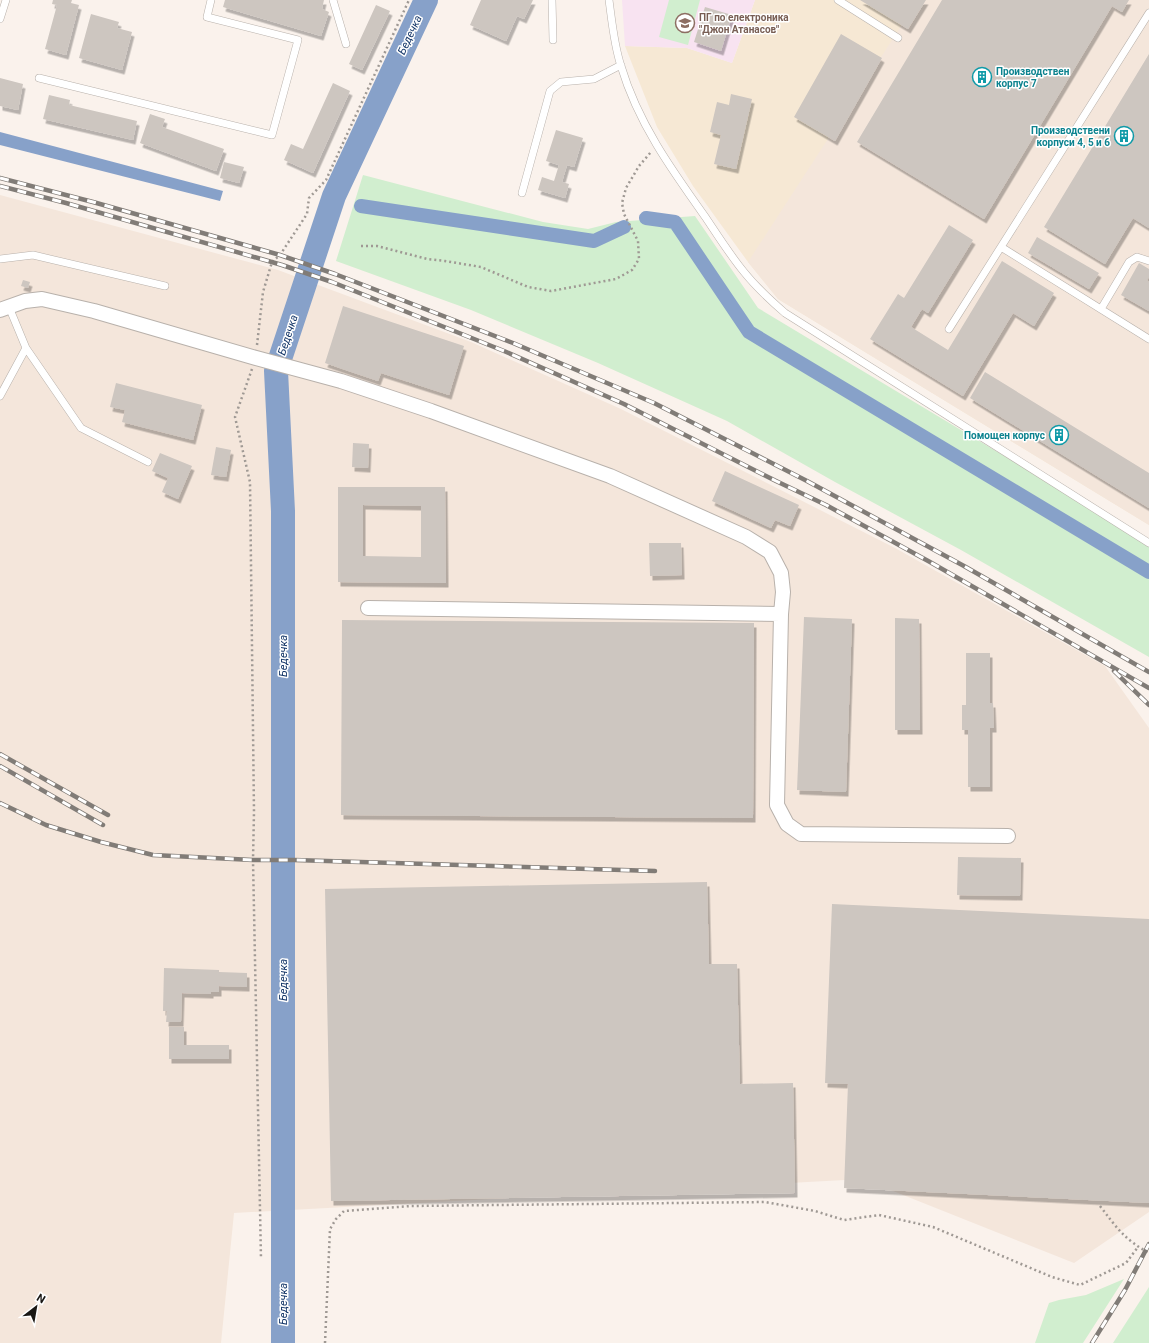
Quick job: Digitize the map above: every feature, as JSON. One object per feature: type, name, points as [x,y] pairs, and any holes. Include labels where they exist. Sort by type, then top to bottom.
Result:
[{"type":"street","points":[[5,308],[25,301],[42,299],[94,311],[341,381],[431,410],[556,455],[610,476],[746,537],[770,552],[781,573],[783,592],[781,614],[777,805],[787,824],[801,834],[1008,836]]},
{"type":"street","points":[[368,608],[781,614]]},
{"type":"lane","points":[[0,19],[6,0]]},
{"type":"lane","points":[[39,78],[272,135],[298,40],[207,17],[211,0]]},
{"type":"lane","points":[[333,0],[346,44]]},
{"type":"lane","points":[[552,0],[553,40]]},
{"type":"lane","points":[[609,0],[612,23],[621,65],[636,106],[656,145],[669,166],[744,272],[767,297],[785,313],[1149,543]]},
{"type":"lane","points":[[838,0],[898,38]]},
{"type":"lane","points":[[950,329],[1149,13]]},
{"type":"lane","points":[[522,193],[550,91],[561,82],[594,79],[621,65]]},
{"type":"lane","points":[[1001,247],[1149,339]]},
{"type":"lane","points":[[0,259],[33,255],[165,286]]},
{"type":"lane","points":[[1101,309],[1129,262],[1136,257],[1149,261]]},
{"type":"lane","points":[[5,308],[26,348],[81,428],[148,462]]},
{"type":"lane","points":[[0,396],[26,348]]},
{"type":"path","points":[[261,1259],[252,860],[254,812],[250,482],[235,417],[260,359],[263,292],[272,262],[280,256],[307,214],[309,198],[326,180],[409,0]]},
{"type":"path","points":[[361,246],[378,246],[427,259],[481,268],[528,287],[550,291],[616,279],[632,270],[639,259],[638,241],[624,214],[622,203],[626,188],[636,171],[656,145]]},
{"type":"path","points":[[325,1343],[330,1229],[336,1219],[344,1211],[411,1206],[765,1202],[815,1211],[844,1220],[879,1215],[933,1227],[1052,1277],[1080,1285],[1126,1263],[1138,1247]]},
{"type":"path","points":[[1100,1206],[1122,1234],[1138,1247],[1149,1253]]},
{"type":"shaded area","name":"ПГ по електроника \"Джон Атанасов\"","points":[[622,0],[755,0],[732,63],[687,48],[625,46]]},
{"type":"shaded area","points":[[755,0],[1149,0],[1149,525],[778,299],[748,262],[693,186],[657,127],[625,46],[687,48],[732,63]]},
{"type":"shaded area","points":[[918,0],[1149,0],[1149,525],[778,299],[748,262]]},
{"type":"shaded area","points":[[0,195],[278,270],[471,342],[621,409],[895,548],[1105,666],[1149,728],[1149,1212],[1074,1263],[863,1179],[234,1213],[221,1343],[0,1343]]},
{"type":"green space","points":[[669,0],[700,0],[688,45],[659,37]]},
{"type":"green space","points":[[363,175],[543,222],[588,229],[616,222],[695,216],[758,308],[1149,543],[1149,657],[961,550],[835,482],[727,421],[598,363],[471,310],[336,261]]},
{"type":"green space","points":[[1124,1279],[1083,1343],[1035,1343],[1049,1303],[1086,1295]]},
{"type":"green space","points":[[1149,1287],[1149,1343],[1113,1343]]},
{"type":"water","points":[[0,132],[223,191],[220,201],[0,145]]},
{"type":"building","points":[[53,0],[72,0],[71,3],[79,5],[66,55],[45,49],[57,5],[52,4]]},
{"type":"building","points":[[225,0],[324,0],[322,9],[329,12],[321,36],[223,7]]},
{"type":"building","points":[[481,0],[533,0],[524,19],[517,16],[506,41],[470,25]]},
{"type":"building","points":[[860,0],[926,0],[908,29]]},
{"type":"building","name":"Производствeн корпус 7","points":[[942,0],[1129,0],[1122,12],[1112,6],[984,219],[857,142]]},
{"type":"building","points":[[376,5],[390,11],[362,70],[349,64]]},
{"type":"building","points":[[705,7],[732,15],[721,51],[694,42]]},
{"type":"building","points":[[91,14],[119,22],[117,28],[132,32],[122,70],[79,58]]},
{"type":"building","points":[[841,34],[882,58],[835,141],[794,117]]},
{"type":"building","name":"Производствени корпуси 4, 5 и 6","points":[[1149,54],[1149,228],[1133,218],[1105,264],[1044,227]]},
{"type":"building","points":[[0,78],[23,84],[18,110],[0,106]]},
{"type":"building","points":[[333,83],[350,91],[313,173],[284,160],[291,144],[303,149]]},
{"type":"building","points":[[731,94],[752,99],[736,169],[714,164],[721,135],[710,132],[717,102],[729,105]]},
{"type":"building","points":[[49,95],[70,100],[69,105],[137,121],[133,140],[43,119]]},
{"type":"building","points":[[150,114],[165,119],[162,127],[224,149],[216,171],[140,143]]},
{"type":"building","points":[[556,130],[583,138],[574,167],[567,165],[562,182],[569,184],[565,198],[538,190],[542,177],[554,181],[559,165],[546,161]]},
{"type":"building","points":[[224,162],[244,167],[239,183],[220,178]]},
{"type":"building","points":[[949,225],[973,240],[928,313],[922,309],[911,327],[948,350],[1002,261],[1054,293],[1034,326],[1013,313],[963,396],[870,339],[898,294],[904,298]]},
{"type":"building","points":[[1037,237],[1099,273],[1089,289],[1028,253]]},
{"type":"building","points":[[1139,263],[1149,269],[1149,277],[1147,280],[1149,282],[1149,311],[1121,295]]},
{"type":"building","points":[[23,280],[30,282],[28,288],[21,286]]},
{"type":"building","points":[[343,306],[464,346],[449,395],[381,373],[378,381],[325,363]]},
{"type":"building","name":"Помощен корпус","points":[[985,372],[1149,473],[1149,508],[970,398]]},
{"type":"building","points":[[116,383],[202,405],[193,440],[122,422],[125,410],[110,407]]},
{"type":"building","points":[[353,443],[369,444],[368,468],[352,467]]},
{"type":"building","points":[[216,447],[231,450],[226,477],[211,475]]},
{"type":"building","points":[[160,453],[192,466],[178,499],[162,492],[168,478],[152,471]]},
{"type":"building","points":[[725,471],[799,505],[790,526],[775,520],[771,528],[712,501]]},
{"type":"building","points":[[338,487],[445,487],[446,583],[338,582]],"holes":[[[363,505],[421,506],[421,557],[363,556]]]},
{"type":"building","points":[[649,543],[681,543],[682,575],[650,576]]},
{"type":"building","points":[[804,617],[852,619],[846,792],[797,790]]},
{"type":"building","points":[[895,618],[919,619],[920,730],[895,730]]},
{"type":"building","points":[[342,620],[754,623],[753,818],[341,815]]},
{"type":"building","points":[[966,653],[990,653],[990,703],[993,703],[994,728],[990,728],[990,787],[968,787],[968,730],[962,730],[962,705],[966,705]]},
{"type":"building","points":[[958,857],[1021,858],[1020,896],[957,895]]},
{"type":"building","points":[[707,882],[709,964],[737,964],[740,1084],[793,1083],[795,1193],[331,1201],[325,889]]},
{"type":"building","points":[[832,904],[1149,919],[1149,1203],[844,1188],[848,1084],[825,1083]]},
{"type":"building","points":[[164,968],[219,970],[219,972],[247,973],[247,987],[219,986],[219,992],[211,992],[211,994],[182,993],[181,1022],[166,1022],[167,1011],[163,1011]]},
{"type":"building","points":[[169,1027],[184,1027],[184,1045],[229,1045],[229,1059],[169,1059]]},
{"type":"waterway","name":"Бедечка","points":[[283,1343],[283,511],[276,371],[334,196],[426,0]]},
{"type":"waterway","points":[[361,206],[594,241],[624,227]]},
{"type":"waterway","points":[[646,218],[675,222],[749,332],[1149,572]]},
{"type":"railway","points":[[0,178],[93,202],[280,255],[335,274],[513,343],[654,403],[807,481],[964,566],[1149,672]]},
{"type":"railway","points":[[0,186],[66,203],[282,265],[332,282],[504,351],[624,404],[826,505],[930,562],[1149,688]]},
{"type":"railway","points":[[1114,671],[1149,705]]},
{"type":"railway","points":[[0,754],[108,815]]},
{"type":"railway","points":[[0,766],[103,825]]},
{"type":"railway","points":[[0,803],[46,825],[101,842],[153,855],[253,860],[655,871]]},
{"type":"railway","points":[[1092,1343],[1125,1290],[1149,1244]]},
{"type":"place","name":"ПГ по електроника \"Джон Атанасов\"","points":[[685,23]]},
{"type":"place","name":"Производствeн корпус 7","points":[[982,77]]},
{"type":"place","name":"Производствени корпуси 4, 5 и 6","points":[[1124,136]]},
{"type":"place","name":"Помощен корпус","points":[[1059,435]]}]
